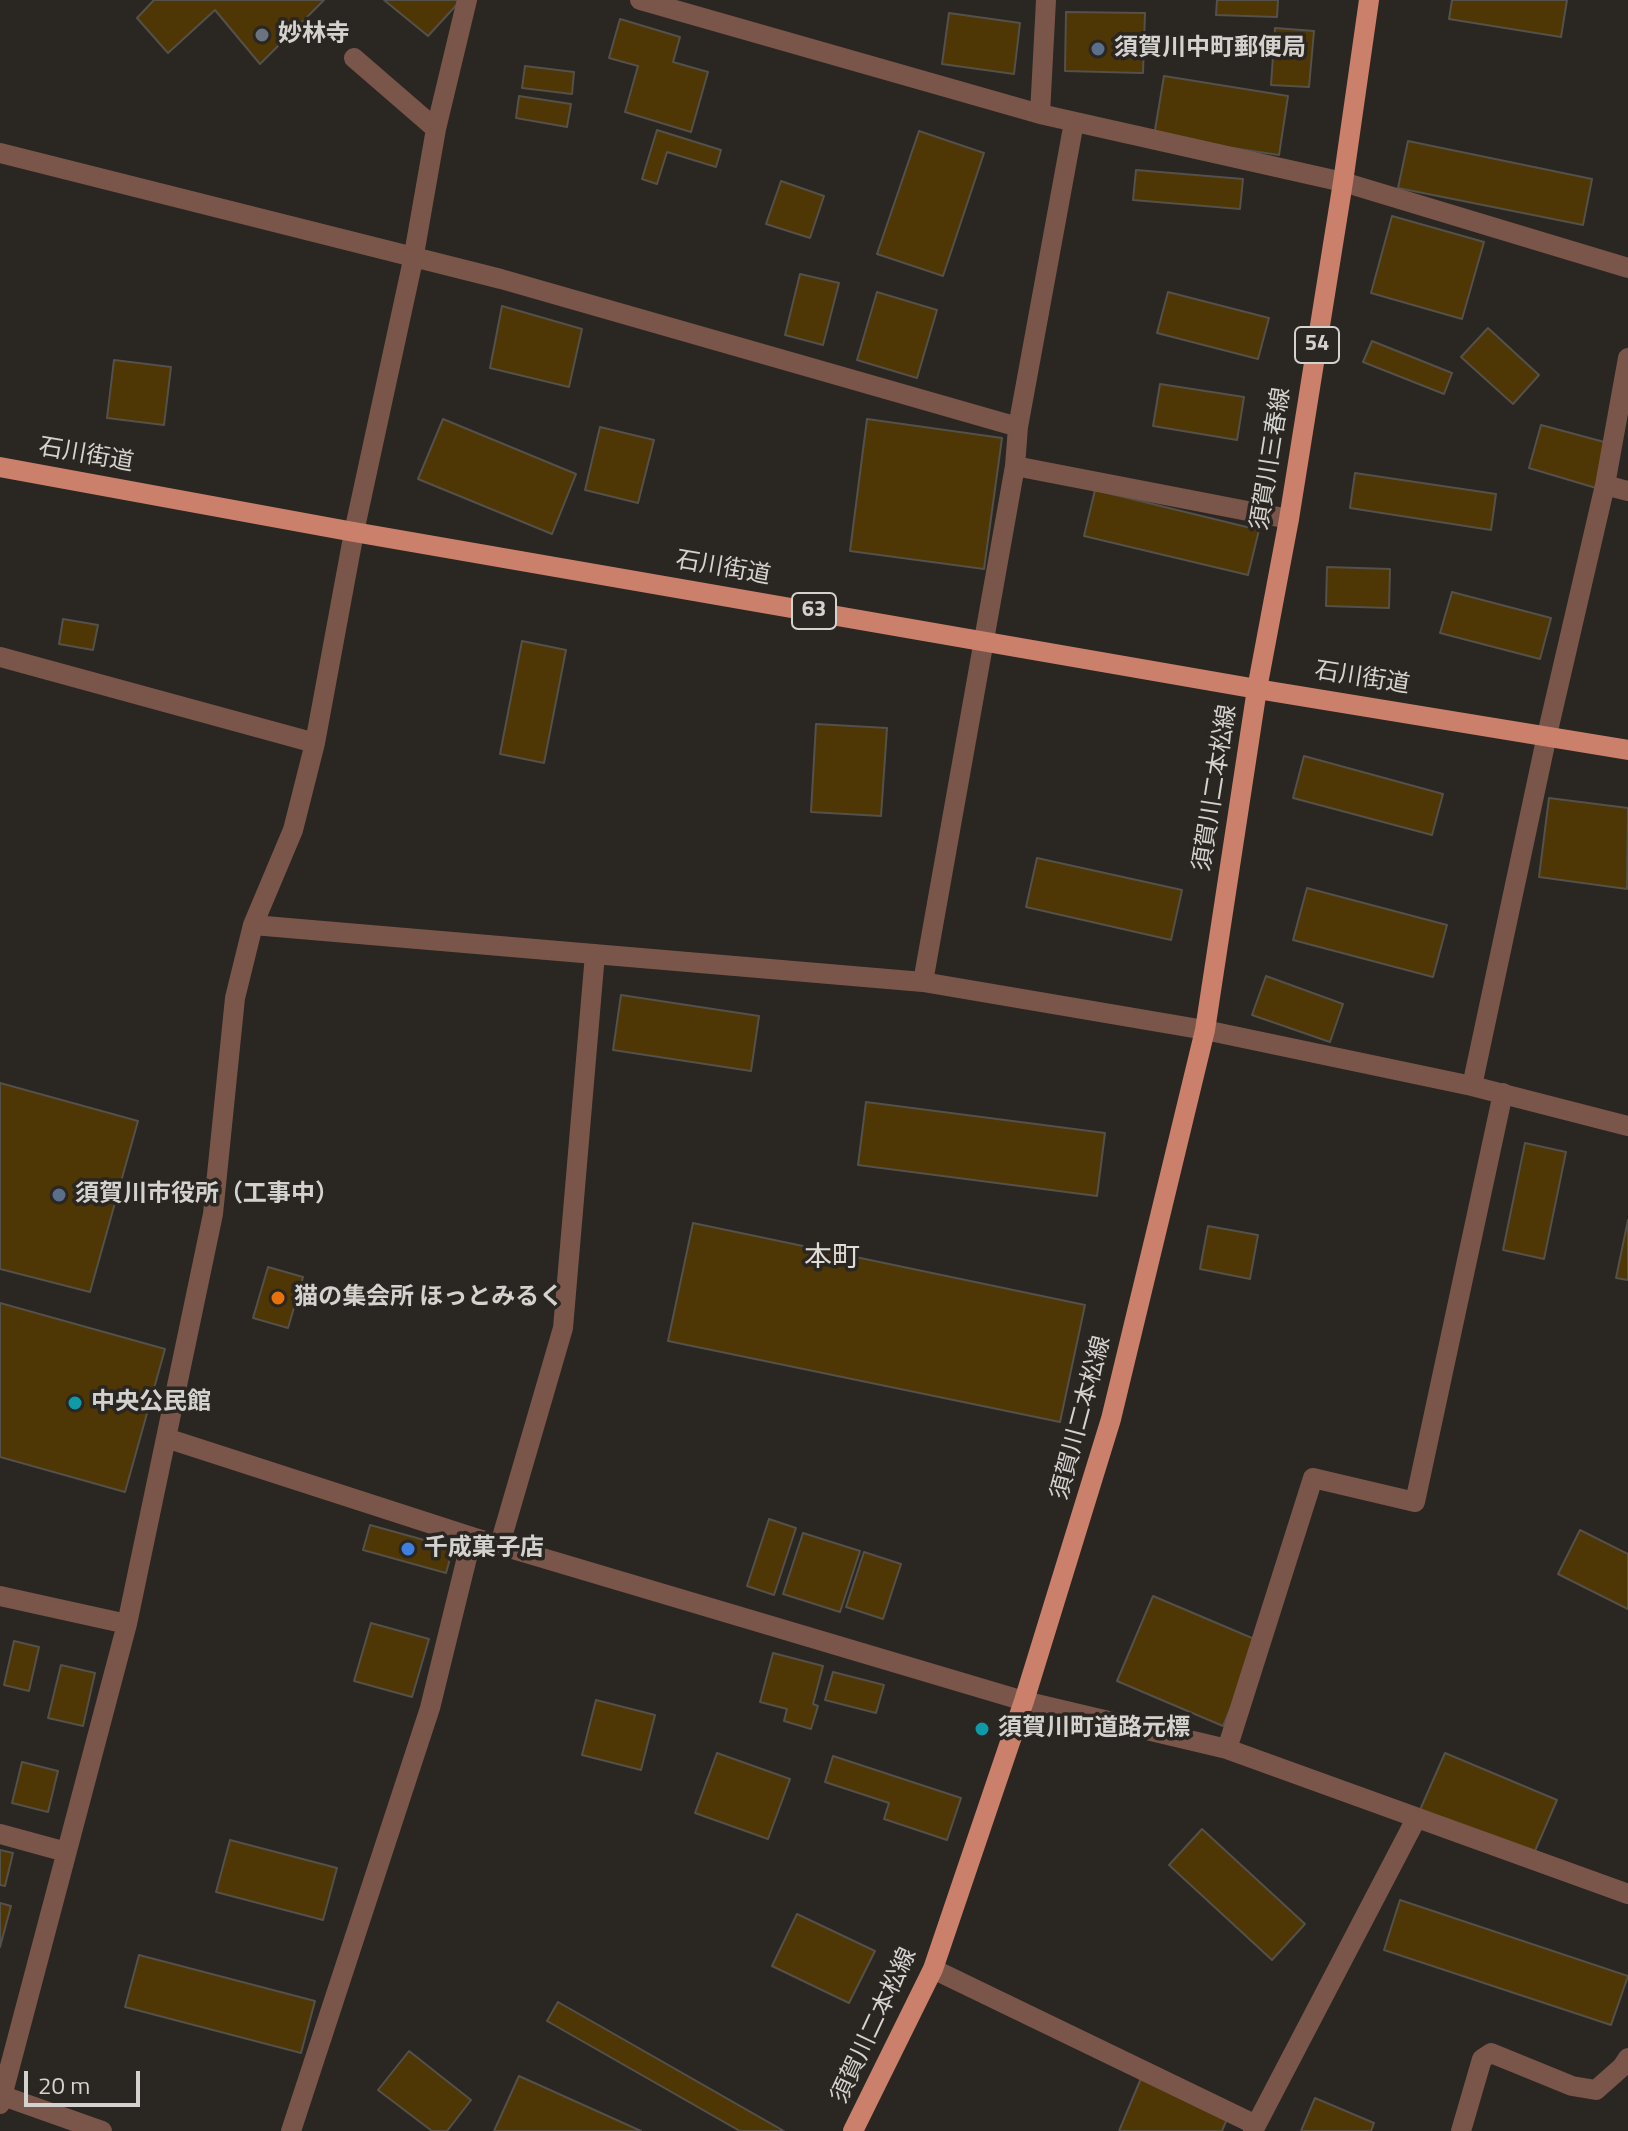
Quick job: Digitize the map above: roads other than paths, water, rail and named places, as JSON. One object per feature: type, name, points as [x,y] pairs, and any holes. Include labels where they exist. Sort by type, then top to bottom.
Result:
[{"type":"main road","name":"須賀川三春線","points":[[1257,689],[1289,519],[1369,0]]},
{"type":"main road","name":"石川街道","points":[[0,467],[354,532],[1257,689],[1628,750]]},
{"type":"main road","name":"須賀川二本松線","points":[[853,2131],[933,1969],[1024,1701],[1111,1419],[1205,1030],[1257,689]]},
{"type":"street","points":[[102,2131],[0,2098],[127,1624],[213,1214],[235,998],[253,925],[293,830],[315,743],[354,532],[413,260],[436,129],[467,0]]},
{"type":"street","points":[[640,0],[1040,114],[1343,182],[1628,268]]},
{"type":"street","points":[[1040,114],[1046,0]]},
{"type":"street","points":[[354,58],[436,129]]},
{"type":"street","points":[[923,982],[1015,466],[1018,427],[1074,122]]},
{"type":"street","points":[[0,153],[413,260],[501,279],[1018,427]]},
{"type":"street","points":[[1472,1086],[1547,735],[1605,485],[1628,358]]},
{"type":"street","points":[[1015,466],[1289,519]]},
{"type":"street","points":[[1605,485],[1628,491]]},
{"type":"street","points":[[0,657],[315,743]]},
{"type":"street","points":[[253,925],[923,982],[1205,1030],[1503,1093],[1628,1126]]},
{"type":"street","points":[[500,1544],[563,1328],[595,954]]},
{"type":"street","points":[[1227,1749],[1313,1478],[1415,1502],[1503,1093]]},
{"type":"street","points":[[166,1438],[472,1537],[1024,1701],[1227,1749],[1628,1894]]},
{"type":"street","points":[[291,2131],[430,1708],[472,1537]]},
{"type":"street","points":[[0,1596],[127,1624]]},
{"type":"street","points":[[933,1969],[1254,2128],[1416,1819]]},
{"type":"street","points":[[0,1834],[66,1852]]},
{"type":"street","points":[[1461,2131],[1482,2059],[1491,2053],[1572,2086],[1596,2090],[1628,2058]]},
{"type":"place","name":"妙林寺","points":[[262,35]]},
{"type":"place","name":"須賀川中町郵便局","points":[[1098,49]]},
{"type":"place","name":"須賀川市役所（工事中）","points":[[59,1195]]},
{"type":"place","name":"猫の集会所 ほっとみるく","points":[[278,1298]]},
{"type":"place","name":"中央公民館","points":[[75,1403]]},
{"type":"place","name":"千成菓子店","points":[[408,1549]]},
{"type":"place","name":"須賀川町道路元標","points":[[982,1729]]},
{"type":"district","name":"本町","points":[[832,1259]]}]
